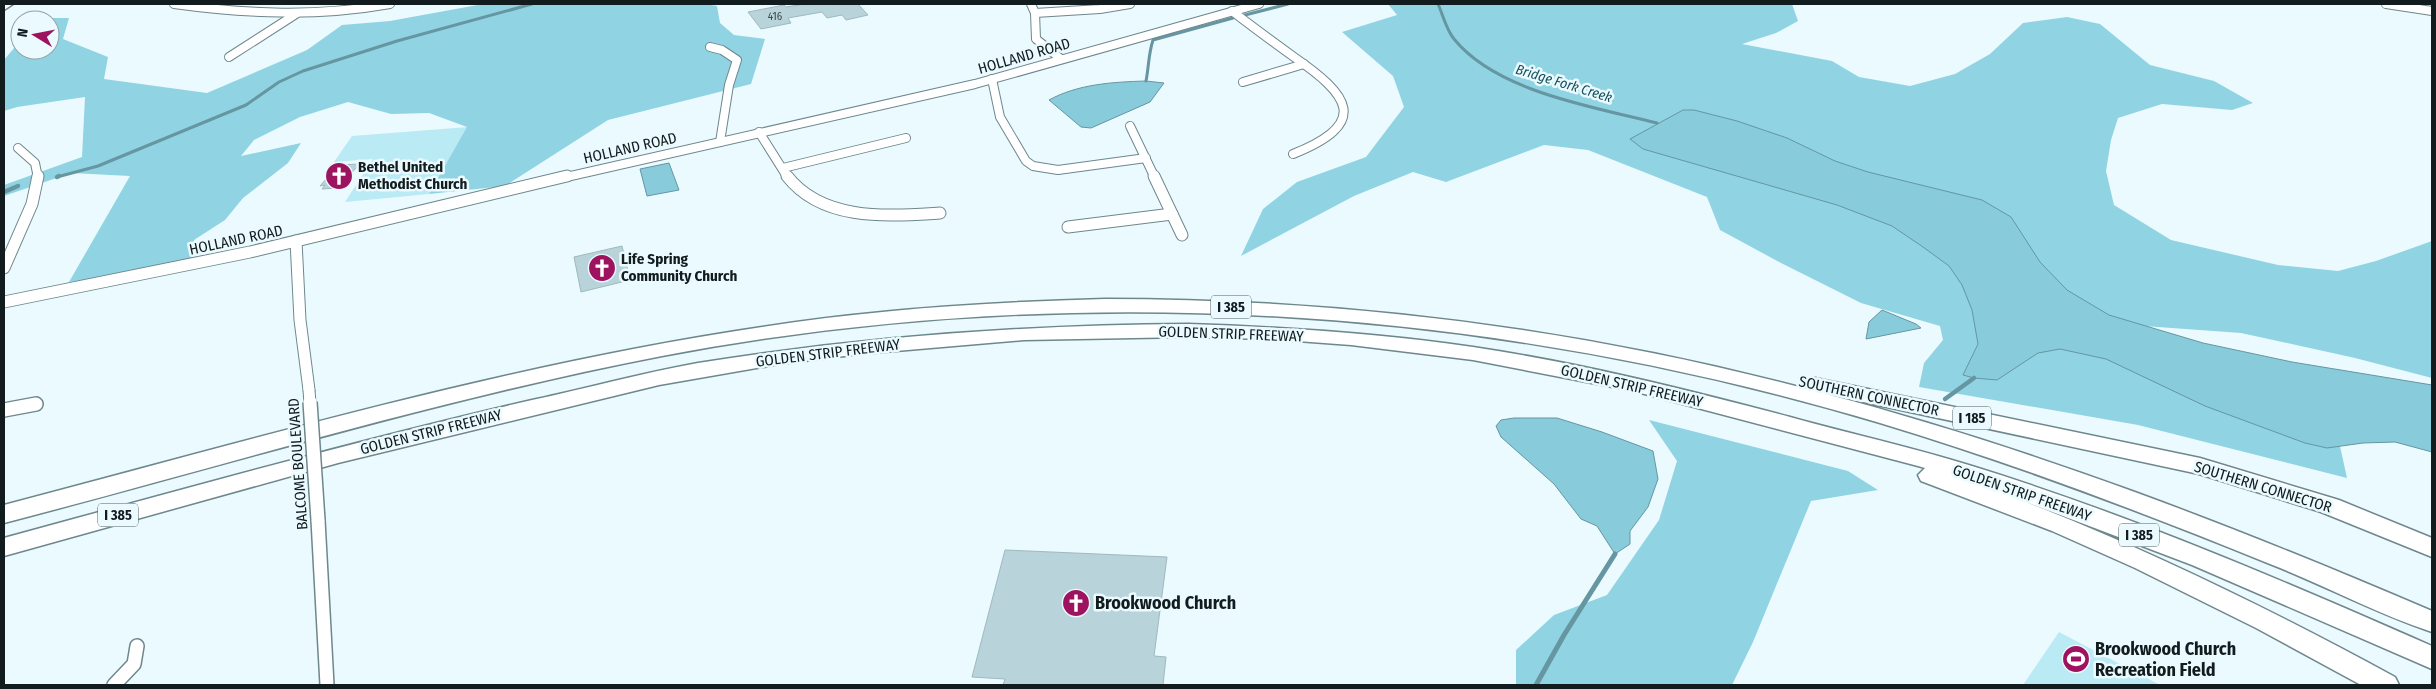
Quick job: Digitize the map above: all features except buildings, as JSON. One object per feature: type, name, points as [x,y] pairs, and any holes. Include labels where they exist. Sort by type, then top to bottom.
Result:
[{"type":"highway","name":"GOLDEN STRIP FREEWAY","points":[[4,514],[388,412],[544,374],[698,343],[826,324],[992,309],[1164,304],[1327,312],[1500,332],[1601,350],[1730,377],[1955,439],[2180,518],[2252,546],[2432,622]]},
{"type":"highway","name":"GOLDEN STRIP FREEWAY","points":[[4,547],[457,424],[694,371],[917,342],[1123,330],[1233,332],[1346,339],[1436,348],[1526,363],[1670,392],[1837,438],[1878,446],[1964,472],[2070,509],[2296,597],[2432,658]]},
{"type":"highway","name":"SOUTHERN CONNECTOR","points":[[1500,332],[1586,340],[1673,356],[2190,464],[2266,485],[2330,506],[2432,548]]},
{"type":"highway","points":[[1837,438],[2061,526],[2180,578],[2304,640],[2385,685]]},
{"type":"street","points":[[4,7],[8,4]]},
{"type":"street","points":[[174,4],[251,14],[349,10],[390,4]]},
{"type":"street","points":[[1031,4],[1035,13],[1036,39],[1061,59]]},
{"type":"street","points":[[1035,13],[1100,9],[1130,4]]},
{"type":"street","name":"HOLLAND ROAD","points":[[4,302],[296,242],[759,132],[992,79],[1259,4]]},
{"type":"street","points":[[2386,4],[2432,11]]},
{"type":"street","points":[[1232,11],[1336,89],[1342,100],[1345,112],[1341,123],[1330,135],[1311,147],[1293,154]]},
{"type":"street","points":[[229,57],[298,13]]},
{"type":"street","points":[[710,47],[722,50],[737,60],[729,85],[720,142]]},
{"type":"street","points":[[1243,82],[1304,64]]},
{"type":"street","points":[[992,79],[1000,117],[1026,161],[1032,165],[1043,169],[1058,170],[1146,158]]},
{"type":"street","points":[[1130,126],[1182,235]]},
{"type":"street","points":[[759,132],[802,192],[816,200],[834,207],[878,214],[940,214]]},
{"type":"street","points":[[783,168],[906,138]]},
{"type":"street","points":[[4,268],[29,211],[39,180],[39,171],[35,163],[18,148]]},
{"type":"street","points":[[1068,227],[1172,214]]},
{"type":"street","name":"BALCOME BOULEVARD","points":[[296,242],[300,320],[309,390],[327,685]]},
{"type":"street","points":[[4,410],[36,404]]},
{"type":"street","points":[[114,685],[134,664],[137,646]]},
{"type":"shaded area","points":[[483,4],[706,4],[717,6],[720,23],[734,35],[765,39],[751,84],[608,120],[505,186],[429,194],[467,127],[429,113],[391,114],[348,102],[300,117],[254,140],[241,156],[301,143],[288,163],[243,198],[225,220],[194,240],[195,257],[192,267],[69,282],[130,176],[71,173],[4,196],[4,185],[82,157],[85,97],[17,107],[4,111],[4,60],[10,53],[10,60],[60,60],[60,18],[69,18],[63,39],[108,57],[104,79],[207,93],[307,50],[342,25],[390,21]]},
{"type":"shaded area","points":[[1388,4],[1792,4],[1798,21],[1776,33],[1742,44],[1832,61],[1859,77],[1910,86],[1955,74],[1990,54],[2023,23],[2067,17],[2100,24],[2150,65],[2214,81],[2253,103],[2232,110],[2162,104],[2118,118],[2111,140],[2106,171],[2114,205],[2171,240],[2278,265],[2338,271],[2376,261],[2432,241],[2432,378],[2355,358],[2241,333],[2130,325],[2336,428],[2347,478],[2138,425],[1919,387],[1924,363],[1943,340],[1940,326],[1861,303],[1720,230],[1707,197],[1588,150],[1544,145],[1446,182],[1413,172],[1354,196],[1241,256],[1263,209],[1297,182],[1366,157],[1404,107],[1393,76],[1342,32],[1397,15]]},
{"type":"shaded area","points":[[1146,81],[1164,83],[1150,102],[1091,128],[1081,127],[1049,100],[1084,87],[1108,83]]},
{"type":"shaded area","points":[[1683,110],[1694,110],[1737,121],[1787,138],[1835,161],[1868,172],[1982,200],[2011,217],[2040,262],[2067,290],[2109,315],[2203,343],[2292,362],[2432,385],[2432,452],[2395,442],[2363,443],[2327,448],[2305,443],[2205,406],[2106,359],[2060,349],[2038,353],[1997,380],[1963,375],[1978,344],[1972,310],[1962,285],[1949,266],[1892,226],[1837,205],[1643,149],[1630,139]]},
{"type":"shaded area","points":[[468,127],[429,194],[345,202],[373,159],[334,162],[352,136]]},
{"type":"shaded area","points":[[669,163],[679,190],[647,196],[640,169]]},
{"type":"shaded area","points":[[1882,310],[1916,324],[1921,328],[1866,339],[1869,322]]},
{"type":"shaded area","points":[[1514,418],[1557,418],[1653,451],[1658,479],[1648,507],[1630,531],[1630,544],[1615,554],[1597,526],[1581,519],[1554,484],[1501,437],[1496,426],[1501,420]]},
{"type":"shaded area","points":[[1649,420],[1848,471],[1878,490],[1811,501],[1753,642],[1732,685],[1516,685],[1516,650],[1554,615],[1607,595],[1659,520],[1677,461]]},
{"type":"shaded area","name":"Brookwood Church Recreation Field","points":[[2059,632],[2160,685],[2023,685]]},
{"type":"waterway","points":[[59,176],[57,177],[98,166],[246,105],[279,82],[303,71],[397,41],[532,4]]},
{"type":"waterway","points":[[1245,15],[1288,4]]},
{"type":"waterway","name":"Bridge Fork Creek","points":[[1438,4],[1454,39],[1472,57],[1495,72],[1521,85],[1548,95],[1657,123]]},
{"type":"waterway","points":[[1146,81],[1153,40],[1233,18]]},
{"type":"waterway","points":[[4,192],[18,186]]},
{"type":"waterway","points":[[1945,399],[1974,378]]},
{"type":"waterway","points":[[1536,685],[1564,635],[1615,554]]},
{"type":"place","name":"Bethel United Methodist Church","points":[[339,176]]},
{"type":"place","name":"Life Spring Community Church","points":[[602,268]]},
{"type":"place","name":"Brookwood Church","points":[[1076,603]]},
{"type":"place","name":"Brookwood Church Recreation Field","points":[[2076,659]]}]
